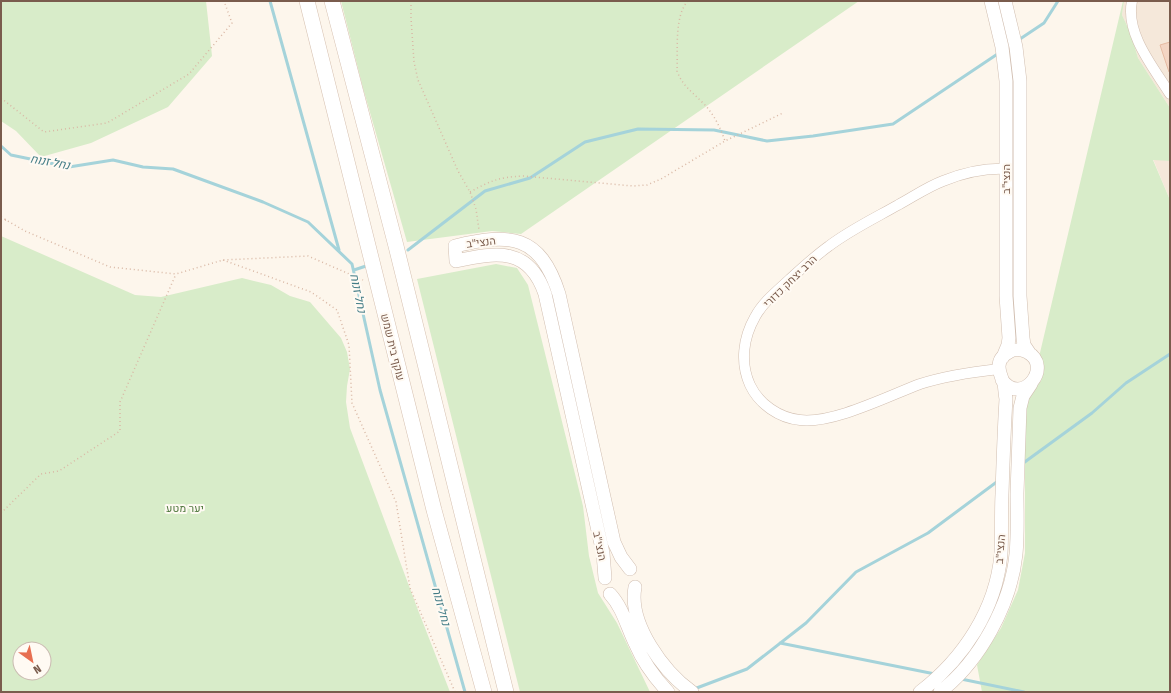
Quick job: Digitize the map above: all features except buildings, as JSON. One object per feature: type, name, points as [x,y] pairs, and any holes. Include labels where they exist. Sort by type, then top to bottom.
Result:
[{"type":"main road","name":"עוקף בית שמש","points":[[307,1],[434,510],[484,692]]},
{"type":"main road","points":[[332,1],[396,246],[506,692]]},
{"type":"street","name":"הנצי\"ב","points":[[920,692],[955,661],[972,638],[985,613],[995,585],[1001,556],[1006,399],[1001,369],[1009,338],[1006,296],[1006,97],[1005,64],[999,30],[991,1]]},
{"type":"street","name":"הנצי\"ב","points":[[1005,1],[1016,47],[1020,81],[1020,296],[1024,345],[1030,354]]},
{"type":"street","points":[[1132,1],[1131,14],[1134,34],[1140,47],[1170,94]]},
{"type":"street","name":"הרב יצחק כדורי","points":[[1001,369],[965,373],[939,378],[848,412],[823,419],[801,420],[781,416],[766,406],[754,392],[746,376],[743,357],[746,337],[755,317],[770,297],[828,246],[854,229],[944,180],[973,172],[1006,169]]},
{"type":"street","name":"הנצי\"ב","points":[[605,578],[603,553],[547,302],[541,282],[536,273],[529,266],[513,257],[493,255],[456,261],[455,246],[481,240],[507,240],[518,242],[529,246],[547,264],[554,277],[559,294],[614,542],[622,559],[630,569]]},
{"type":"street","points":[[1010,351],[1025,351],[1030,354],[1036,361],[1037,370],[1036,376],[1031,384],[1017,389],[1008,386],[1001,369],[1010,351]]},
{"type":"street","name":"הנצי\"ב","points":[[940,692],[966,666],[984,642],[999,614],[1009,585],[1016,555],[1020,408],[1023,396],[1031,384]]},
{"type":"street","points":[[668,692],[649,670],[642,658],[619,606],[606,588],[605,578],[608,571],[614,567],[624,566],[630,569],[636,577],[634,597],[635,610],[645,634],[655,652],[668,670],[692,692]]},
{"type":"street","points":[[610,594],[617,597],[624,596],[631,593],[635,587]]},
{"type":"path","points":[[1,98],[44,132],[107,123],[190,74],[232,23],[224,1]]},
{"type":"path","points":[[411,1],[414,62],[418,80],[458,171],[470,192],[476,209],[481,240]]},
{"type":"path","points":[[688,1],[684,5],[679,18],[677,71],[685,86],[712,114],[725,141]]},
{"type":"path","points":[[470,192],[491,180],[506,176],[523,176],[633,186],[647,185],[661,179],[725,141],[782,113]]},
{"type":"path","points":[[1,218],[25,231],[110,267],[176,274],[223,260],[308,256],[378,286]]},
{"type":"path","points":[[223,260],[311,292],[337,310],[349,345],[352,403],[396,502],[410,588],[455,692]]},
{"type":"path","points":[[1,513],[41,474],[59,471],[120,431],[120,402],[176,274]]},
{"type":"shaded area","points":[[1124,1],[1170,1],[1170,108],[1138,58],[1131,34],[1122,15]]},
{"type":"shaded area","points":[[1153,159],[1170,161],[1170,200]]},
{"type":"green space","points":[[1,1],[206,1],[212,56],[168,107],[91,143],[41,157],[16,131],[1,121]]},
{"type":"green space","points":[[341,1],[859,1],[521,234],[492,231],[407,242],[363,88]]},
{"type":"green space","points":[[1123,1],[1122,15],[1131,34],[1138,58],[1170,108],[1170,161],[1153,160],[1170,200],[1170,692],[982,692],[977,665],[1001,628],[1018,590],[1025,553],[1025,406],[1030,394],[1041,381],[1043,368],[1039,357]]},
{"type":"green space","name":"יער מטע","points":[[1,236],[135,295],[161,297],[242,278],[271,285],[290,296],[310,302],[341,338],[347,352],[350,369],[346,402],[350,428],[450,692],[1,692]]},
{"type":"green space","points":[[496,264],[517,268],[528,285],[583,506],[589,556],[598,593],[617,623],[650,692],[520,692],[417,279]]},
{"type":"waterway","points":[[270,1],[339,250]]},
{"type":"waterway","points":[[1017,41],[1044,23],[1058,1]]},
{"type":"waterway","points":[[408,250],[485,191],[530,178],[585,142],[638,129],[714,130],[767,141],[893,124],[999,53]]},
{"type":"waterway","name":"נחל זנוח","points":[[1,146],[11,155],[69,167],[113,160],[143,167],[173,169],[263,202],[308,222],[352,264],[380,390],[465,692]]},
{"type":"waterway","points":[[354,270],[366,266]]},
{"type":"waterway","points":[[1022,464],[1092,413],[1126,383],[1170,354]]},
{"type":"waterway","points":[[694,689],[747,669],[806,623],[856,572],[928,533],[998,481]]},
{"type":"waterway","points":[[780,643],[935,674]]},
{"type":"waterway","points":[[961,679],[1024,692]]}]
